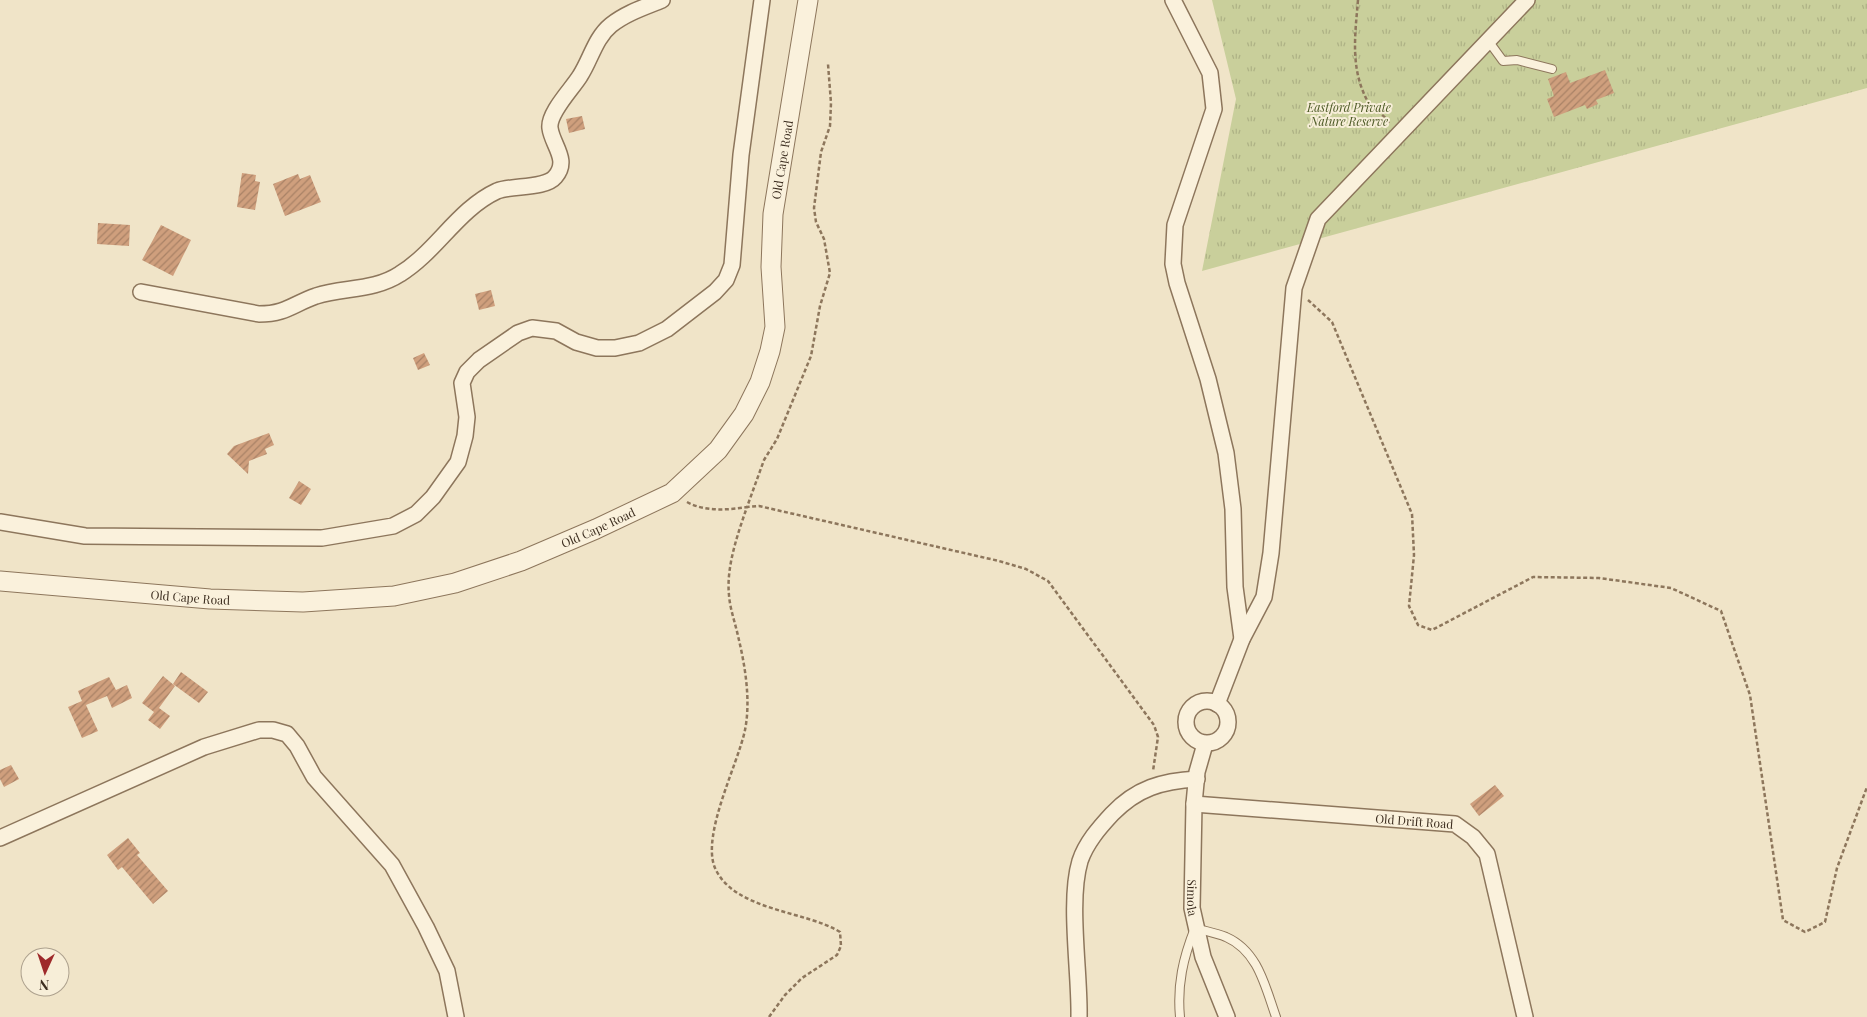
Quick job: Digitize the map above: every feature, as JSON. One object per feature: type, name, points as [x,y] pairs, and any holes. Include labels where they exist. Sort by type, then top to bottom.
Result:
[{"type":"street","points":[[141,292],[259,314],[277,314],[316,296],[379,284],[400,274],[418,260],[457,221],[498,191],[542,184],[555,178],[561,167],[560,154],[550,127],[552,115],[581,75],[596,43],[610,26],[629,14],[662,0]]},
{"type":"street","points":[[0,522],[85,536],[322,538],[393,526],[416,514],[434,497],[458,462],[465,436],[467,417],[462,383],[467,372],[479,360],[518,333],[532,328],[556,331],[576,342],[597,348],[615,348],[639,343],[667,329],[715,292],[726,280],[732,265],[740,155],[762,0]]},
{"type":"street","name":"Old Cape Road","points":[[0,582],[219,599],[303,602],[394,596],[455,583],[521,561],[596,529],[672,493],[718,450],[744,414],[760,382],[770,351],[775,327],[771,267],[772,214],[808,0]]},
{"type":"street","points":[[1173,0],[1210,73],[1214,109],[1175,225],[1173,264],[1177,283],[1208,379],[1226,453],[1233,509],[1235,587],[1242,639]]},
{"type":"street","points":[[1218,704],[1242,639],[1264,596],[1271,553],[1294,288],[1318,219],[1526,0]]},
{"type":"street","points":[[1201,702],[1218,704],[1224,708],[1228,717],[1226,733],[1220,739],[1204,744],[1190,736],[1186,728],[1188,712],[1201,702]]},
{"type":"street","points":[[0,838],[204,747],[258,730],[273,730],[287,734],[297,746],[314,777],[392,865],[426,927],[447,971],[456,1017]]},
{"type":"street","name":"Simola","points":[[1204,744],[1197,775],[1194,804],[1192,908],[1203,957],[1227,1017]]},
{"type":"street","points":[[1079,1017],[1076,894],[1080,861],[1094,833],[1120,806],[1150,786],[1197,775]]},
{"type":"street","name":"Old Drift Road","points":[[1194,804],[1455,824],[1473,837],[1488,854],[1524,1017]]},
{"type":"lane","points":[[1487,39],[1503,61],[1530,62],[1552,70]]},
{"type":"lane","points":[[1180,1017],[1179,1002],[1184,954],[1195,928],[1225,936],[1245,948],[1259,969],[1276,1017]]},
{"type":"path","points":[[1358,0],[1354,50],[1359,83],[1369,105],[1385,115],[1396,135]]},
{"type":"path","points":[[769,1017],[785,995],[802,978],[837,955],[841,946],[840,932],[828,924],[774,909],[746,897],[727,884],[715,868],[713,850],[717,817],[745,730],[747,705],[745,673],[728,593],[732,563],[747,507],[764,460],[777,439],[812,356],[820,306],[830,273],[824,239],[816,222],[814,208],[821,152],[830,126],[831,103],[828,64]]},
{"type":"path","points":[[1294,288],[1332,322],[1412,514],[1414,555],[1409,606],[1418,625],[1432,630],[1532,577],[1599,578],[1671,588],[1721,611],[1750,695],[1783,920],[1805,932],[1825,922],[1837,868],[1867,787]]},
{"type":"path","points":[[672,493],[694,506],[725,511],[759,506],[999,561],[1026,569],[1048,581],[1154,724],[1158,737],[1158,749],[1150,786]]},
{"type":"green space","name":"Eastford Private Nature Reserve","points":[[1212,0],[1867,0],[1867,88],[1202,271],[1236,99]]},
{"type":"building","points":[[1605,70],[1614,93],[1596,100],[1598,104],[1587,109],[1585,105],[1554,117],[1547,99],[1554,96],[1548,79],[1566,72],[1570,83]]},
{"type":"building","points":[[582,116],[585,129],[569,133],[566,119]]},
{"type":"building","points":[[242,173],[256,175],[255,181],[260,182],[255,210],[237,207]]},
{"type":"building","points":[[298,174],[300,179],[310,175],[321,202],[285,216],[273,184]]},
{"type":"building","points":[[98,223],[130,225],[129,246],[97,244]]},
{"type":"building","points":[[161,225],[191,240],[173,276],[142,260]]},
{"type":"building","points":[[491,290],[495,306],[479,310],[475,294]]},
{"type":"building","points":[[424,353],[430,365],[418,370],[413,358]]},
{"type":"building","points":[[269,433],[274,445],[265,449],[267,454],[249,461],[248,474],[227,454],[234,446]]},
{"type":"building","points":[[299,481],[311,489],[301,505],[289,498]]},
{"type":"building","points":[[181,672],[208,692],[199,703],[173,684]]},
{"type":"building","points":[[163,676],[175,686],[159,708],[170,716],[160,729],[148,720],[154,712],[142,703]]},
{"type":"building","points":[[109,677],[116,690],[127,685],[132,698],[112,708],[107,696],[86,705],[98,731],[82,738],[68,707],[82,701],[78,691]]},
{"type":"building","points":[[11,765],[19,779],[4,787],[0,779],[0,770]]},
{"type":"building","points":[[1495,785],[1504,796],[1479,816],[1470,804]]},
{"type":"building","points":[[128,838],[140,853],[137,855],[168,891],[153,904],[122,867],[118,870],[107,855]]}]
